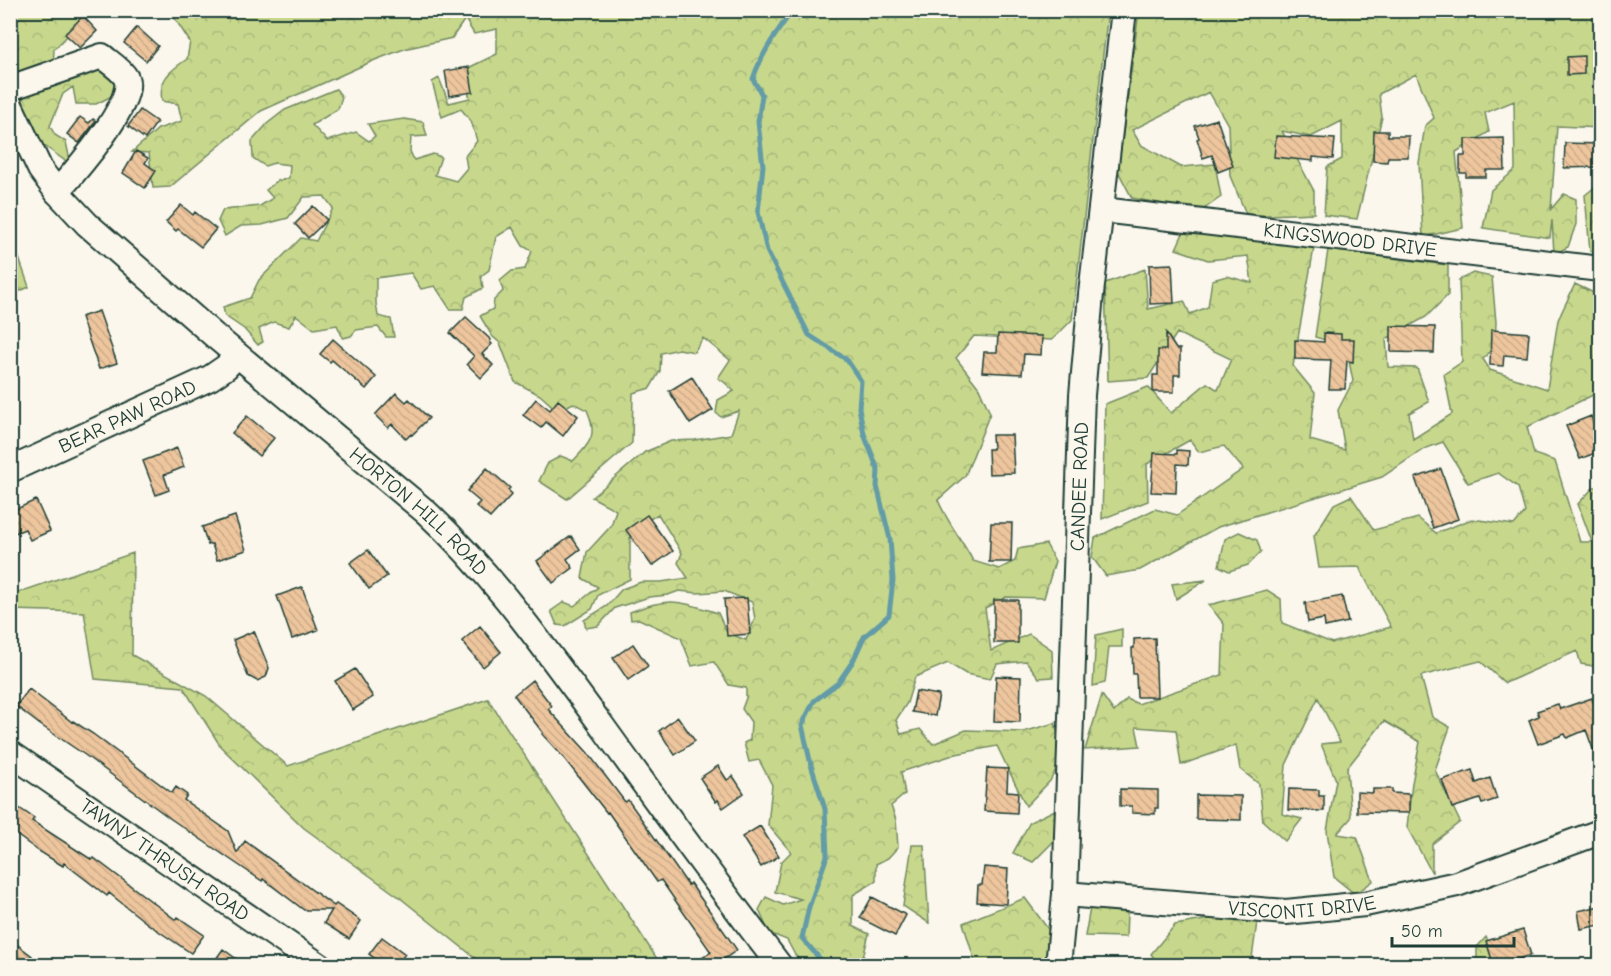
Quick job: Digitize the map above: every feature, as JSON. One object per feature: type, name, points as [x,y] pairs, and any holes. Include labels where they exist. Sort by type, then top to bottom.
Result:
[{"type":"street","name":"CANDEE ROAD","points":[[1058,966],[1065,894],[1082,395],[1091,294],[1124,10]]},
{"type":"street","points":[[10,88],[102,56],[126,77],[128,88],[115,118],[93,150],[57,192]]},
{"type":"street","name":"HORTON HILL ROAD","points":[[10,105],[40,169],[57,192],[87,224],[237,355],[426,512],[483,569],[780,966]]},
{"type":"street","name":"KINGSWOOD DRIVE","points":[[1102,210],[1600,269]]},
{"type":"street","name":"BEAR PAW ROAD","points":[[10,470],[210,378],[226,367],[237,355]]},
{"type":"street","name":"TAWNY THRUSH ROAD","points":[[10,753],[320,966]]},
{"type":"street","name":"VISCONTI DRIVE","points":[[1065,894],[1286,912],[1365,904],[1457,884],[1600,832]]},
{"type":"green space","points":[[10,11],[93,11],[54,49],[53,67],[46,68],[39,64],[33,66],[36,76],[20,79],[11,66]]},
{"type":"green space","points":[[170,11],[1108,11],[1072,320],[1052,340],[974,336],[956,358],[979,388],[990,413],[965,476],[938,500],[973,561],[999,569],[1015,561],[1018,549],[1046,544],[1055,561],[1044,598],[1006,597],[985,608],[991,651],[1029,634],[1052,650],[1053,677],[1039,678],[1026,661],[997,664],[990,679],[966,674],[948,663],[915,677],[907,703],[896,720],[901,734],[920,729],[933,744],[966,730],[1023,732],[1055,723],[1063,756],[1050,781],[1026,806],[997,746],[956,754],[901,772],[905,794],[891,806],[896,820],[898,847],[888,858],[876,864],[876,881],[853,895],[853,926],[869,934],[861,965],[805,965],[795,955],[787,940],[769,933],[759,910],[766,897],[783,905],[801,899],[775,892],[781,862],[791,852],[768,825],[772,785],[759,760],[749,762],[744,743],[750,740],[751,722],[742,709],[746,698],[746,688],[729,685],[714,662],[692,666],[681,638],[639,619],[631,620],[630,612],[665,602],[684,603],[718,613],[727,633],[746,640],[755,619],[752,602],[724,591],[698,593],[679,591],[649,597],[615,608],[598,626],[586,628],[584,620],[607,606],[622,589],[641,582],[688,578],[678,563],[682,553],[658,514],[630,531],[630,579],[598,595],[592,609],[565,626],[557,625],[551,611],[564,602],[574,606],[598,587],[582,578],[587,552],[611,526],[616,510],[592,497],[645,452],[671,441],[731,434],[739,411],[721,417],[716,413],[718,400],[734,391],[718,378],[730,360],[703,338],[694,352],[679,349],[661,353],[660,371],[650,388],[633,393],[632,443],[567,499],[539,481],[548,463],[561,456],[573,461],[584,449],[592,432],[587,410],[573,403],[558,411],[540,395],[515,382],[500,343],[492,336],[480,316],[493,309],[494,300],[503,291],[500,281],[512,271],[525,269],[532,251],[523,246],[512,227],[496,237],[489,270],[481,276],[483,288],[466,297],[463,309],[450,309],[435,286],[421,289],[411,273],[376,278],[378,316],[391,319],[394,337],[386,337],[378,327],[356,330],[351,336],[343,338],[337,325],[314,329],[296,315],[289,327],[274,322],[259,329],[263,342],[258,345],[244,329],[225,316],[223,307],[250,298],[259,280],[301,238],[316,241],[333,208],[324,196],[304,197],[288,218],[262,225],[241,226],[225,236],[218,221],[223,210],[260,206],[273,198],[266,190],[277,181],[289,178],[290,165],[274,163],[265,166],[253,158],[252,141],[268,123],[285,110],[336,89],[342,97],[338,109],[312,125],[327,141],[356,132],[369,141],[375,136],[368,124],[404,119],[423,122],[427,136],[411,137],[410,151],[414,160],[433,154],[441,157],[435,175],[456,181],[467,168],[465,156],[477,141],[471,121],[461,109],[442,117],[432,82],[439,78],[449,103],[470,98],[462,71],[497,54],[497,29],[474,34],[465,19],[452,38],[404,49],[375,60],[261,111],[170,187],[153,188],[149,153],[132,152],[158,129],[182,121],[178,104],[162,101],[161,93],[167,76],[187,59],[190,42]]},
{"type":"green space","points":[[1139,11],[1600,11],[1600,128],[1557,126],[1551,209],[1564,194],[1576,199],[1576,224],[1568,247],[1554,254],[1552,220],[1550,238],[1483,228],[1491,190],[1515,170],[1514,101],[1485,113],[1489,132],[1456,152],[1463,228],[1423,237],[1419,163],[1425,126],[1434,118],[1416,74],[1379,94],[1382,117],[1357,219],[1324,215],[1327,167],[1342,159],[1342,121],[1311,137],[1282,131],[1314,191],[1314,213],[1247,216],[1230,176],[1228,125],[1209,92],[1132,130],[1141,145],[1181,167],[1215,164],[1221,197],[1201,211],[1132,198],[1118,171]]},
{"type":"green space","points":[[103,69],[115,78],[114,95],[96,104],[76,104],[73,87],[63,94],[50,126],[55,135],[66,142],[71,165],[39,142],[23,104],[23,95]]},
{"type":"green space","points":[[1600,183],[1600,254],[1590,251],[1585,195]]},
{"type":"green space","points":[[1184,231],[1314,248],[1293,366],[1315,393],[1310,440],[1345,450],[1338,410],[1353,381],[1346,346],[1315,337],[1328,250],[1448,265],[1448,295],[1426,317],[1386,339],[1388,367],[1417,368],[1429,402],[1409,413],[1413,439],[1452,414],[1444,374],[1462,362],[1459,280],[1473,273],[1492,277],[1496,322],[1495,346],[1483,359],[1490,370],[1547,389],[1558,320],[1575,284],[1596,294],[1600,324],[1595,394],[1527,427],[1534,454],[1555,461],[1580,542],[1592,542],[1578,504],[1594,487],[1600,487],[1600,667],[1581,664],[1577,651],[1505,683],[1480,661],[1421,676],[1432,717],[1450,727],[1435,770],[1460,822],[1432,844],[1432,873],[1407,827],[1420,742],[1384,721],[1347,768],[1351,818],[1337,834],[1357,837],[1373,881],[1355,894],[1334,877],[1327,831],[1336,780],[1321,744],[1340,742],[1318,698],[1286,765],[1282,814],[1302,819],[1285,841],[1263,821],[1259,784],[1240,769],[1236,745],[1181,765],[1176,730],[1136,727],[1140,746],[1085,750],[1102,695],[1114,712],[1127,699],[1138,704],[1222,675],[1224,624],[1209,605],[1267,590],[1281,599],[1282,623],[1332,643],[1391,627],[1359,567],[1319,568],[1314,536],[1334,504],[1351,496],[1374,530],[1418,518],[1436,533],[1472,519],[1514,525],[1525,512],[1518,487],[1498,473],[1468,483],[1443,442],[1424,449],[1382,477],[1218,527],[1140,570],[1106,576],[1092,557],[1095,538],[1155,509],[1177,515],[1243,469],[1224,446],[1199,452],[1190,440],[1147,464],[1148,501],[1102,519],[1105,404],[1148,387],[1171,413],[1207,383],[1218,390],[1231,359],[1177,333],[1148,378],[1108,381],[1105,283],[1145,269],[1148,309],[1184,301],[1190,314],[1208,307],[1212,280],[1227,276],[1252,283],[1248,256],[1208,260],[1176,249]]},
{"type":"green space","points":[[18,255],[29,287],[11,295],[11,256]]},
{"type":"green space","points":[[1239,532],[1257,540],[1261,552],[1248,565],[1229,571],[1219,566],[1225,539]]},
{"type":"green space","points":[[133,553],[132,655],[206,696],[288,766],[488,699],[661,965],[484,965],[399,897],[304,828],[221,747],[183,687],[95,679],[84,612],[11,610],[11,595]]},
{"type":"green space","points":[[1206,580],[1176,599],[1172,584]]},
{"type":"green space","points":[[1122,629],[1122,647],[1109,647],[1105,683],[1093,686],[1096,635]]},
{"type":"green space","points":[[1055,810],[1056,839],[1033,862],[1013,853],[1030,822]]},
{"type":"green space","points":[[912,845],[924,845],[929,923],[903,906]]},
{"type":"green space","points":[[1025,898],[1051,933],[1049,965],[976,965],[963,923]]},
{"type":"green space","points":[[1090,908],[1127,913],[1126,937],[1085,936]]},
{"type":"green space","points":[[1222,917],[1257,922],[1251,965],[1159,965],[1151,954],[1175,925]]},
{"type":"green space","points":[[1486,937],[1498,960],[1532,965],[1477,966],[1477,947]]},
{"type":"building","points":[[83,16],[97,31],[80,48],[65,34]]},
{"type":"building","points":[[137,27],[158,46],[146,61],[124,43]]},
{"type":"building","points":[[1584,56],[1584,74],[1567,75],[1567,57]]},
{"type":"building","points":[[469,67],[473,92],[449,96],[445,71]]},
{"type":"building","points":[[140,110],[157,122],[145,139],[128,126]]},
{"type":"building","points":[[80,117],[89,123],[93,119],[96,121],[79,143],[67,134]]},
{"type":"building","points":[[1217,119],[1233,166],[1218,172],[1212,155],[1203,158],[1195,126]]},
{"type":"building","points":[[1374,131],[1388,131],[1388,136],[1409,136],[1408,157],[1388,157],[1387,162],[1373,161]]},
{"type":"building","points":[[1276,136],[1335,139],[1333,159],[1313,157],[1313,161],[1274,157]]},
{"type":"building","points":[[1504,138],[1505,170],[1486,170],[1486,177],[1466,177],[1466,173],[1460,173],[1460,156],[1465,156],[1465,139]]},
{"type":"building","points":[[1565,143],[1600,144],[1600,167],[1564,168]]},
{"type":"building","points":[[136,151],[148,158],[145,163],[156,171],[145,188],[123,173]]},
{"type":"building","points":[[181,205],[193,215],[195,212],[216,229],[201,247],[166,222]]},
{"type":"building","points":[[313,206],[327,220],[308,238],[295,224]]},
{"type":"building","points":[[1172,264],[1174,303],[1150,304],[1149,265]]},
{"type":"building","points":[[99,311],[117,363],[99,369],[81,317]]},
{"type":"building","points":[[466,317],[491,340],[492,344],[482,354],[493,365],[481,378],[467,364],[474,356],[450,333]]},
{"type":"building","points":[[1391,326],[1435,327],[1434,353],[1391,352]]},
{"type":"building","points":[[1491,330],[1529,333],[1527,357],[1504,355],[1503,366],[1490,365]]},
{"type":"building","points":[[1166,333],[1176,349],[1180,349],[1180,375],[1174,375],[1174,392],[1153,392],[1153,375],[1158,375],[1158,350],[1166,350]]},
{"type":"building","points":[[1324,333],[1341,334],[1341,339],[1354,339],[1353,362],[1347,361],[1345,389],[1329,389],[1331,360],[1295,359],[1295,340],[1324,342]]},
{"type":"building","points":[[998,334],[1042,336],[1041,355],[1024,354],[1022,374],[982,372],[984,352],[997,352]]},
{"type":"building","points":[[333,339],[376,377],[366,389],[332,360],[330,362],[320,354]]},
{"type":"building","points":[[692,377],[713,410],[690,424],[669,391]]},
{"type":"building","points":[[396,393],[406,402],[409,399],[429,418],[406,439],[392,424],[388,428],[375,415]]},
{"type":"building","points":[[536,399],[550,410],[558,400],[578,416],[563,436],[546,422],[541,428],[523,415]]},
{"type":"building","points":[[247,416],[274,438],[259,456],[232,433]]},
{"type":"building","points":[[1591,416],[1600,440],[1600,451],[1580,459],[1566,426]]},
{"type":"building","points":[[992,435],[1012,435],[1014,473],[989,474],[988,449],[993,449]]},
{"type":"building","points":[[177,448],[184,467],[164,475],[169,490],[156,495],[143,461]]},
{"type":"building","points":[[1177,450],[1189,451],[1188,465],[1177,464],[1176,493],[1151,492],[1154,453],[1177,454]]},
{"type":"building","points":[[487,468],[510,488],[508,490],[512,494],[490,518],[476,506],[480,502],[467,491]]},
{"type":"building","points":[[1441,469],[1458,519],[1433,528],[1415,478]]},
{"type":"building","points":[[36,500],[50,531],[30,540],[25,529],[10,535],[10,512]]},
{"type":"building","points":[[647,515],[673,551],[652,566],[626,530]]},
{"type":"building","points":[[235,516],[246,550],[217,560],[212,544],[208,545],[202,527]]},
{"type":"building","points":[[991,523],[1012,523],[1011,562],[989,562]]},
{"type":"building","points":[[571,536],[580,549],[567,559],[573,568],[553,583],[537,561]]},
{"type":"building","points":[[368,550],[387,576],[369,589],[350,563]]},
{"type":"building","points":[[302,587],[318,630],[292,639],[277,596]]},
{"type":"building","points":[[1342,596],[1348,622],[1325,627],[1324,619],[1308,622],[1305,603]]},
{"type":"building","points":[[747,598],[750,634],[727,636],[724,599]]},
{"type":"building","points":[[994,600],[1018,600],[1018,643],[994,643]]},
{"type":"building","points":[[480,626],[501,652],[483,667],[462,641]]},
{"type":"building","points":[[254,631],[269,668],[266,677],[257,681],[248,676],[233,640]]},
{"type":"building","points":[[1155,638],[1157,697],[1137,697],[1136,674],[1133,674],[1134,639]]},
{"type":"building","points":[[633,644],[648,666],[628,680],[613,658]]},
{"type":"building","points":[[355,669],[373,697],[353,710],[335,681]]},
{"type":"building","points":[[996,676],[1021,677],[1020,722],[994,721]]},
{"type":"building","points":[[532,680],[552,706],[548,709],[588,753],[625,802],[628,800],[737,950],[714,966],[690,966],[711,952],[661,880],[657,882],[608,812],[542,734],[514,695]]},
{"type":"building","points":[[29,689],[172,793],[176,787],[187,795],[184,800],[228,831],[237,853],[245,841],[334,906],[336,904],[361,921],[349,939],[324,923],[332,910],[304,910],[263,879],[262,881],[171,819],[39,724],[16,706]]},
{"type":"building","points":[[916,691],[939,695],[935,716],[912,712]]},
{"type":"building","points":[[1592,698],[1600,720],[1596,723],[1600,735],[1600,755],[1596,757],[1586,730],[1567,738],[1565,734],[1538,744],[1529,720],[1539,716],[1537,711],[1558,704],[1560,709]]},
{"type":"building","points":[[678,717],[695,741],[675,755],[659,731]]},
{"type":"building","points":[[718,766],[727,780],[733,776],[744,793],[723,808],[718,800],[716,802],[700,778]]},
{"type":"building","points":[[987,768],[1008,769],[1007,791],[1018,792],[1017,813],[984,811]]},
{"type":"building","points":[[1472,770],[1476,783],[1490,778],[1497,799],[1482,804],[1480,799],[1452,808],[1442,780]]},
{"type":"building","points":[[1120,789],[1158,790],[1158,808],[1155,808],[1155,814],[1132,813],[1132,806],[1120,806]]},
{"type":"building","points":[[1289,789],[1319,790],[1319,796],[1324,796],[1324,811],[1288,810]]},
{"type":"building","points":[[1373,789],[1392,789],[1392,793],[1409,794],[1409,813],[1357,812],[1357,792],[1373,793]]},
{"type":"building","points":[[1196,795],[1241,796],[1241,820],[1196,819]]},
{"type":"building","points":[[10,802],[34,818],[32,821],[92,860],[94,858],[176,920],[178,917],[204,935],[191,953],[148,924],[109,893],[107,896],[64,863],[63,866],[10,830]]},
{"type":"building","points":[[760,826],[779,856],[761,867],[742,837]]},
{"type":"building","points":[[984,867],[1008,869],[1006,904],[977,902],[978,885],[982,885]]},
{"type":"building","points":[[872,897],[906,915],[895,936],[860,918]]},
{"type":"building","points":[[1600,906],[1600,925],[1581,929],[1578,911]]},
{"type":"building","points":[[1523,930],[1531,955],[1494,966],[1486,941]]},
{"type":"building","points":[[382,937],[405,954],[396,966],[385,966],[369,954]]},
{"type":"building","points":[[10,939],[32,956],[24,966],[10,966]]},
{"type":"building","points":[[223,949],[246,966],[211,966]]},
{"type":"waterway","points":[[793,10],[770,43],[753,79],[762,95],[758,122],[763,166],[758,212],[767,251],[809,335],[847,360],[861,381],[859,408],[864,434],[878,470],[877,486],[890,539],[893,580],[889,615],[864,637],[853,661],[838,683],[814,701],[802,725],[811,765],[825,809],[827,856],[809,907],[802,938],[826,966]]}]
